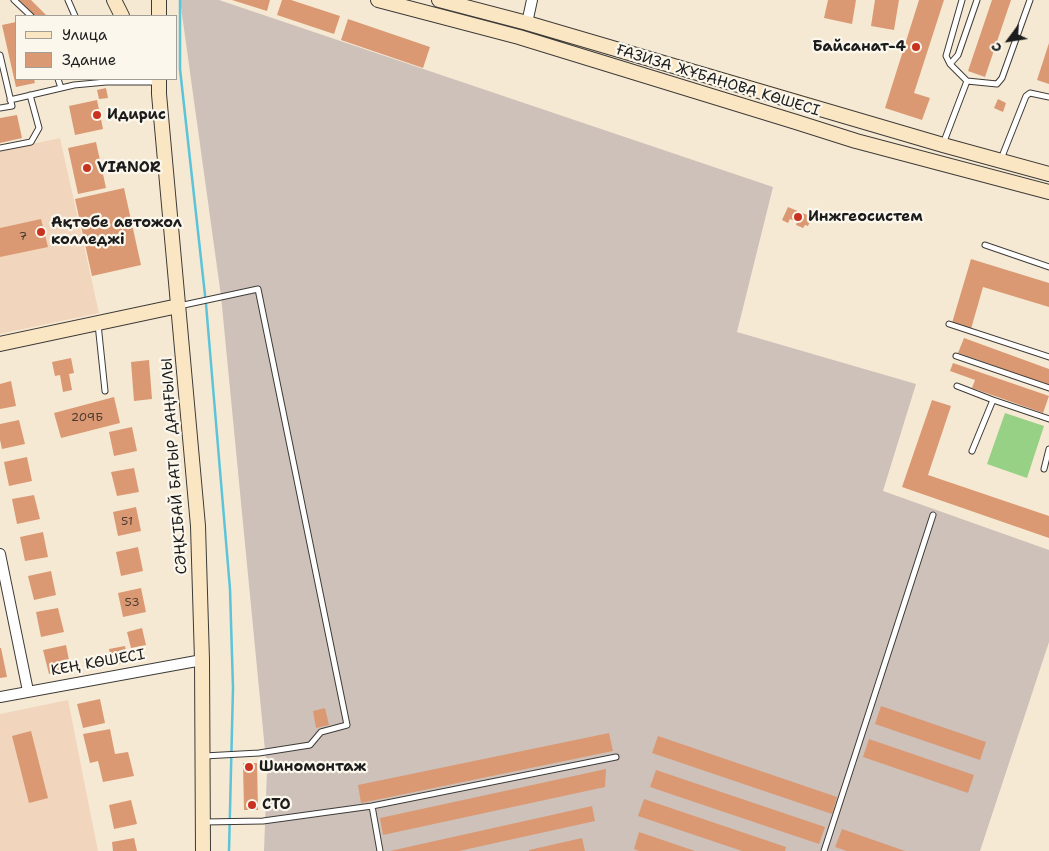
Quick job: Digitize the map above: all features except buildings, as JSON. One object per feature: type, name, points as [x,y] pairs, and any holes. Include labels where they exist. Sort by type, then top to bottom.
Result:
[{"type":"street","points":[[114,0],[122,15]]},
{"type":"street","points":[[159,0],[159,15]]},
{"type":"street","name":"ҒАЗИЗА ЖҰБАНОВА КӨШЕСІ","points":[[378,0],[519,37],[856,142],[1049,192]]},
{"type":"street","name":"ҒАЗИЗА ЖҰБАНОВА КӨШЕСІ","points":[[439,0],[527,23],[943,145],[1049,174]]},
{"type":"street","points":[[527,23],[532,0]]},
{"type":"street","name":"СӘҢКІБАЙ БАТЫР ДАҢҒЫЛЫ","points":[[156,84],[198,526],[204,756],[203,851]]},
{"type":"street","points":[[0,344],[178,306]]},
{"type":"street","points":[[0,554],[28,691]]},
{"type":"street","name":"КЕҢ КӨШЕСІ","points":[[0,697],[202,660]]},
{"type":"lane","points":[[14,0],[30,15]]},
{"type":"lane","points":[[68,0],[75,15]]},
{"type":"lane","points":[[962,0],[946,56],[950,64],[967,81],[998,84],[1002,78],[1030,0]]},
{"type":"lane","points":[[950,64],[958,55],[977,0]]},
{"type":"lane","points":[[0,55],[12,106],[0,108]]},
{"type":"lane","points":[[58,80],[61,88]]},
{"type":"lane","points":[[943,145],[967,81]]},
{"type":"lane","points":[[10,100],[74,85],[106,82],[156,84]]},
{"type":"lane","points":[[1001,160],[1026,96],[1030,93],[1049,97]]},
{"type":"lane","points":[[0,148],[31,142],[39,128],[30,95]]},
{"type":"lane","points":[[984,245],[1049,267]]},
{"type":"lane","points":[[178,306],[258,288],[347,725],[321,732],[310,745],[259,753],[204,756]]},
{"type":"lane","points":[[98,323],[105,391]]},
{"type":"lane","points":[[949,324],[1049,358]]},
{"type":"lane","points":[[956,356],[1049,388]]},
{"type":"lane","points":[[957,386],[1048,418],[1049,410]]},
{"type":"lane","points":[[972,451],[993,400]]},
{"type":"lane","points":[[1044,469],[1049,449]]},
{"type":"lane","points":[[824,851],[933,514]]},
{"type":"lane","points":[[204,822],[263,821],[372,806],[616,757]]},
{"type":"lane","points":[[372,806],[380,851]]},
{"type":"shaded area","points":[[180,0],[219,0],[773,187],[737,332],[916,384],[883,491],[1049,550],[1049,642],[980,851],[264,851],[267,771],[221,296]]},
{"type":"shaded area","name":"Ақтөбе автожол колледжі","points":[[60,138],[99,313],[0,334],[0,151]]},
{"type":"shaded area","points":[[68,700],[98,851],[0,851],[0,714]]},
{"type":"green space","points":[[1005,413],[1044,426],[1027,478],[987,464]]},
{"type":"waterway","points":[[180,0],[180,69],[206,304],[230,589],[233,688],[229,851]]},
{"type":"place","name":"Байсанат-4","points":[[916,47]]},
{"type":"place","name":"Идирис","points":[[97,115]]},
{"type":"place","name":"VIANOR","points":[[87,168]]},
{"type":"place","name":"Инжгеосистем","points":[[798,217]]},
{"type":"place","name":"Ақтөбе автожол колледжі","points":[[41,232]]},
{"type":"place","name":"Шиномонтаж","points":[[249,767]]},
{"type":"place","name":"СТО","points":[[252,805]]}]
